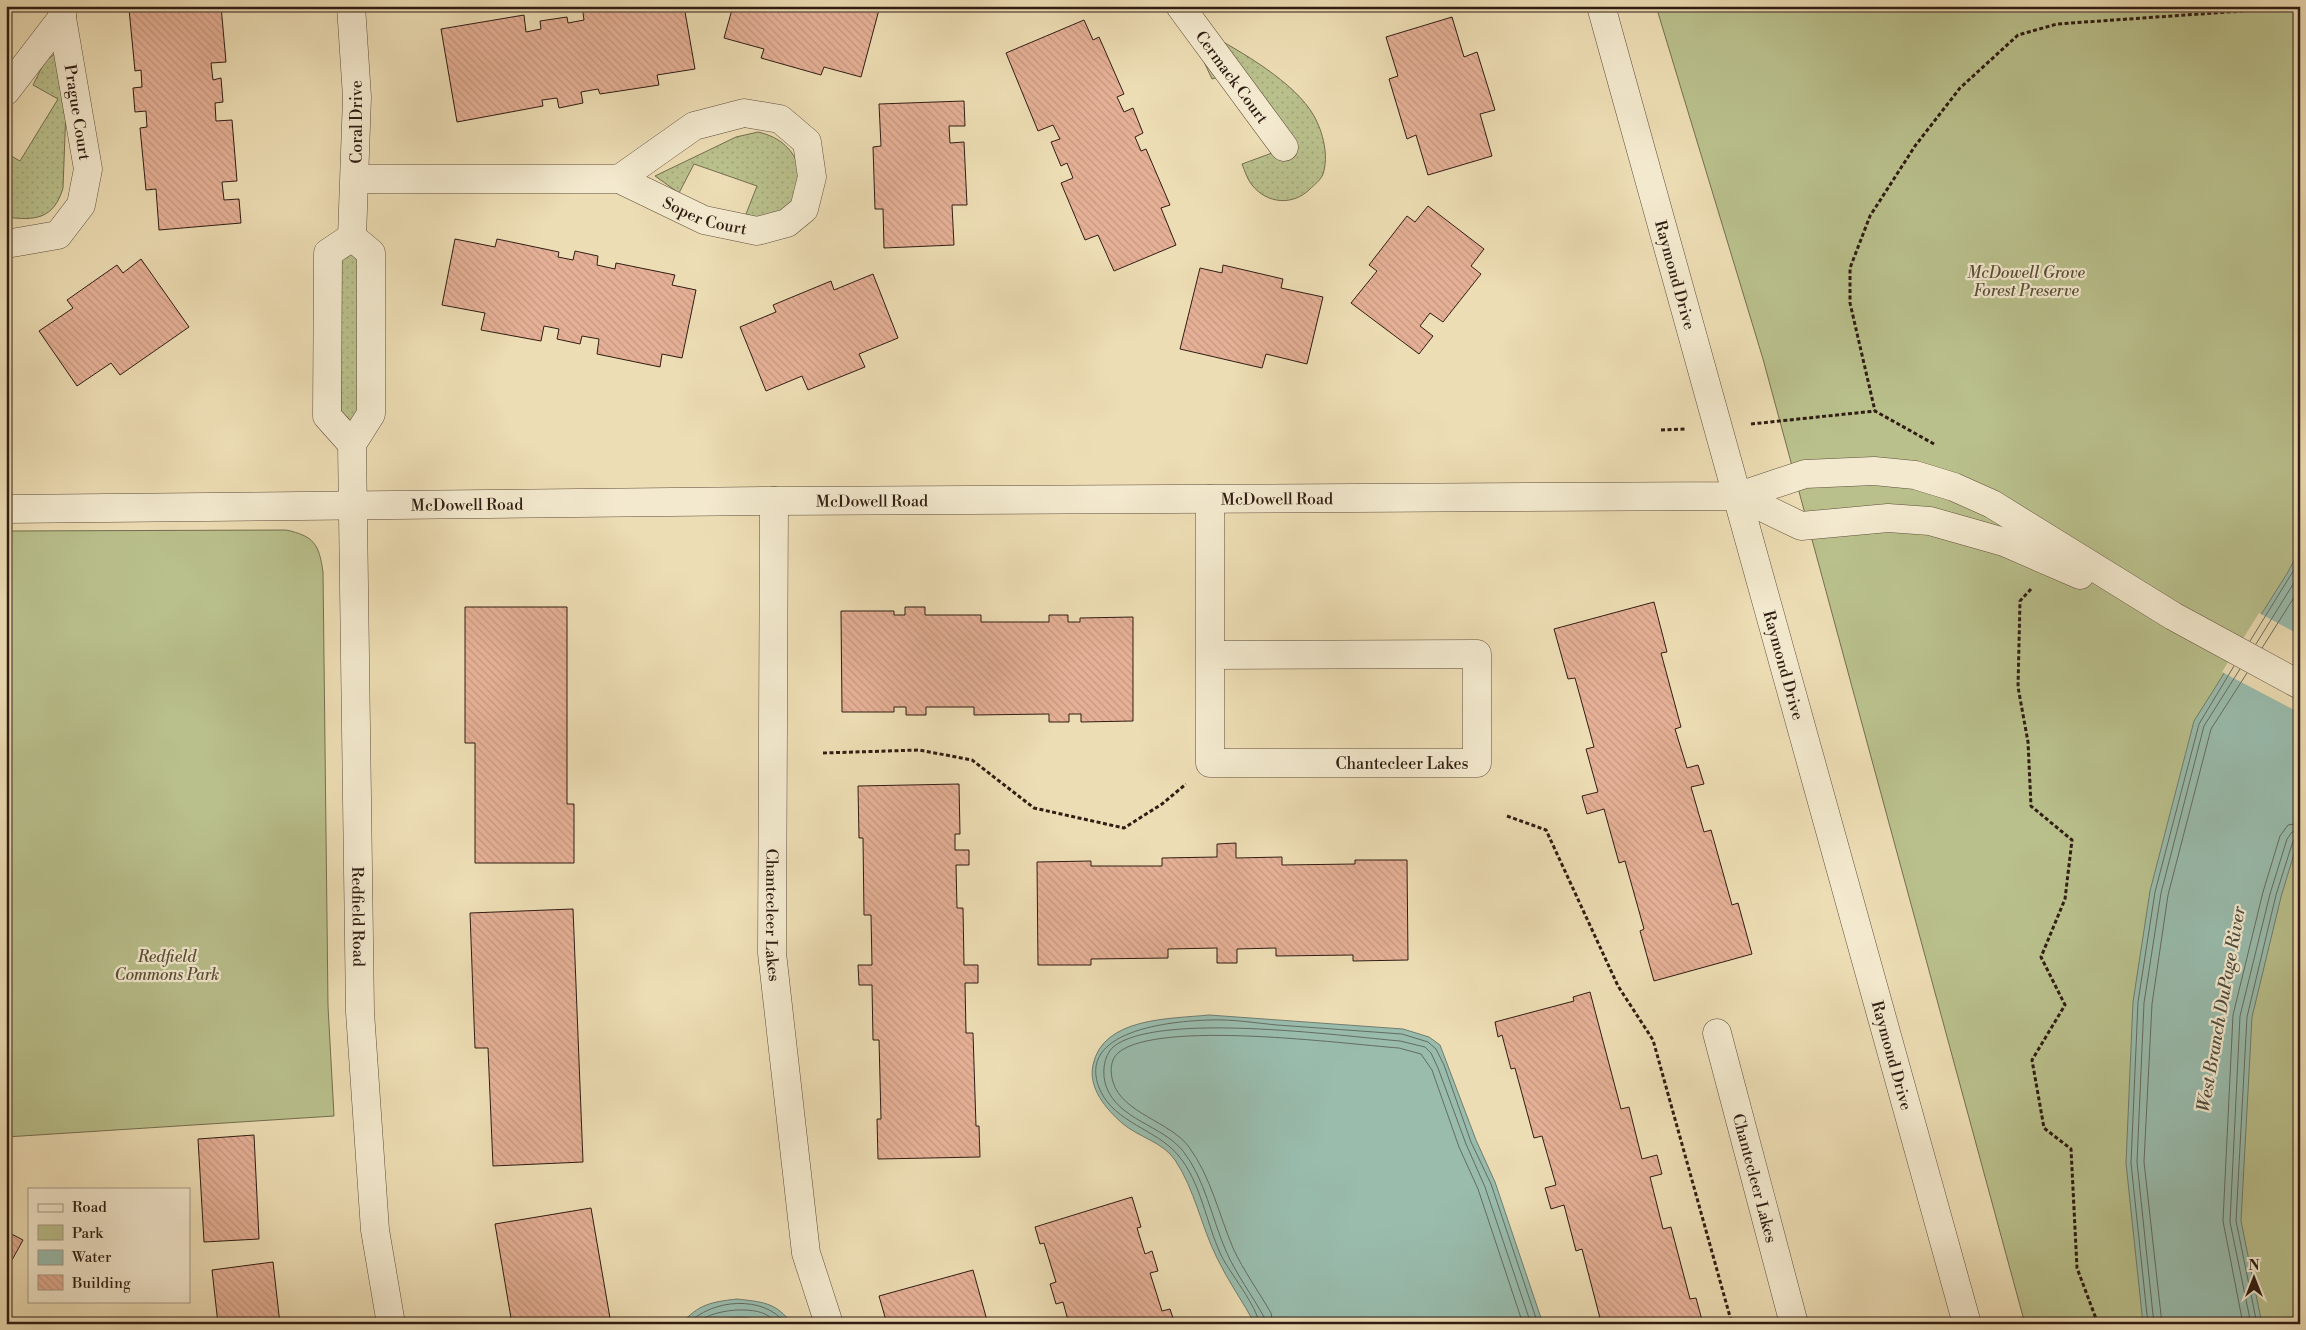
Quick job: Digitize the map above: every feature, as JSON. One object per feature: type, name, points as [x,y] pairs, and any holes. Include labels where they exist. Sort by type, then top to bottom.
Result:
[{"type":"street","name":"Coral Drive","points":[[351,6],[358,97],[352,237]]},
{"type":"street","name":"Cermack Court","points":[[1180,6],[1284,147]]},
{"type":"street","name":"Raymond Drive","points":[[1601,6],[1739,496],[1967,1324]]},
{"type":"street","name":"Prague Court","points":[[6,90],[62,12]]},
{"type":"street","name":"Prague Court","points":[[6,244],[58,235],[81,205],[88,169],[62,12]]},
{"type":"street","name":"Soper Court","points":[[355,179],[619,179],[704,220],[757,231],[787,223],[804,209],[812,177],[807,142],[780,118],[744,113],[694,126],[619,179]]},
{"type":"street","points":[[352,444],[327,416],[328,253],[352,237],[371,252],[371,414],[352,444],[354,506]]},
{"type":"street","points":[[1739,496],[1805,474],[1874,471],[1916,474],[1954,487],[1992,504],[2173,616],[2300,685]]},
{"type":"street","name":"McDowell Road","points":[[6,509],[774,501],[1739,496]]},
{"type":"street","points":[[1739,496],[1801,526],[1888,518],[1930,521],[2004,542],[2173,616]]},
{"type":"street","points":[[1210,499],[1210,763]]},
{"type":"street","name":"Chantecleer Lakes","points":[[774,501],[772,953],[806,1253],[829,1324]]},
{"type":"street","name":"Redfield Road","points":[[354,506],[360,1012],[366,1136],[375,1230],[390,1324]]},
{"type":"street","name":"Chantecleer Lakes","points":[[1210,655],[1477,654],[1477,763],[1210,763]]},
{"type":"street","name":"Chantecleer Lakes","points":[[1717,1033],[1794,1324]]},
{"type":"path","points":[[1768,423],[1875,411],[1850,303],[1850,268],[1870,216],[1915,146],[1960,88],[2018,35],[2058,24],[2300,7]]},
{"type":"path","points":[[2055,564],[2020,601],[2018,687],[2028,742],[2031,806],[2072,840],[2065,899],[2041,957],[2065,1004],[2032,1060],[2044,1128],[2071,1150],[2078,1268],[2098,1324]]},
{"type":"path","points":[[823,754],[919,750],[972,760],[1002,780],[1034,808],[1124,828],[1162,804],[1210,763]]},
{"type":"path","points":[[1507,816],[1546,830],[1618,986],[1653,1040],[1732,1324]]},
{"type":"green space","name":"McDowell Grove Forest Preserve","points":[[1656,6],[2300,6],[2300,1324],[2025,1324],[1763,359]]},
{"type":"green space","points":[[1207,33],[1266,68],[1294,91],[1314,116],[1324,144],[1325,167],[1321,178],[1296,198],[1288,200],[1272,199],[1258,191],[1249,180],[1242,164],[1272,153],[1233,73],[1212,79],[1198,49]]},
{"type":"green space","points":[[59,51],[67,82],[63,188],[54,206],[42,216],[26,219],[6,217],[6,153],[20,161],[58,99],[33,85],[45,61]]},
{"type":"green space","points":[[758,132],[779,141],[793,155],[799,171],[799,188],[793,203],[782,213],[766,218],[746,214],[757,186],[694,164],[679,193],[655,176],[736,137]]},
{"type":"green space","points":[[353,253],[358,256],[359,420],[353,424],[342,421],[341,413],[340,259]]},
{"type":"green space","name":"Redfield Commons Park","points":[[286,530],[303,535],[313,543],[317,548],[323,572],[328,1006],[334,1116],[6,1137],[6,531]]},
{"type":"water","name":"West Branch DuPage River","points":[[2300,549],[2300,834],[2281,897],[2252,1017],[2241,1221],[2262,1324],[2143,1324],[2126,1163],[2133,1002],[2150,891],[2194,721],[2288,572]]},
{"type":"water","points":[[1209,1015],[1403,1029],[1429,1037],[1440,1045],[1476,1140],[1495,1182],[1543,1324],[1255,1324],[1217,1258],[1188,1183],[1175,1160],[1164,1149],[1128,1128],[1116,1117],[1104,1105],[1093,1082],[1093,1065],[1099,1049],[1110,1038],[1124,1029],[1158,1020]]},
{"type":"water","points":[[737,1299],[768,1304],[780,1311],[792,1324],[681,1324],[694,1312],[706,1305]]},
{"type":"pier","points":[[2259,613],[2300,635],[2300,713],[2222,672]]},
{"type":"building","points":[[138,6],[221,6],[226,62],[211,63],[213,80],[221,78],[223,102],[215,103],[216,121],[232,120],[237,181],[222,182],[224,200],[239,199],[241,223],[159,230],[156,189],[146,190],[140,128],[147,127],[146,111],[135,112],[133,88],[142,87],[141,70],[135,71],[129,9],[138,8]]},
{"type":"building","points":[[582,6],[644,6],[645,8],[684,6],[695,69],[657,75],[659,85],[600,94],[598,89],[581,92],[583,103],[559,108],[557,98],[542,100],[543,106],[457,122],[441,29],[524,15],[526,32],[541,29],[540,21],[567,17],[568,23],[584,20]]},
{"type":"building","points":[[733,6],[880,6],[861,77],[824,67],[821,75],[761,58],[764,49],[724,38]]},
{"type":"building","points":[[1452,17],[1464,57],[1477,52],[1495,110],[1480,114],[1492,156],[1428,175],[1416,135],[1407,139],[1389,79],[1398,76],[1386,37]]},
{"type":"building","points":[[1084,20],[1093,40],[1099,37],[1124,94],[1117,97],[1124,112],[1133,108],[1143,133],[1135,137],[1141,151],[1146,149],[1170,205],[1161,208],[1176,245],[1114,271],[1098,235],[1085,240],[1061,183],[1073,178],[1067,163],[1061,166],[1051,142],[1060,139],[1053,125],[1038,131],[1006,53]]},
{"type":"building","points":[[964,101],[965,126],[949,126],[950,143],[964,142],[967,205],[952,205],[954,245],[884,248],[883,209],[875,209],[873,147],[881,146],[879,104]]},
{"type":"building","points":[[1428,206],[1484,249],[1471,266],[1481,274],[1443,322],[1430,313],[1420,326],[1433,336],[1419,354],[1351,303],[1377,271],[1369,265],[1407,216],[1415,222]]},
{"type":"building","points":[[455,239],[495,247],[497,239],[559,252],[558,257],[573,260],[575,251],[598,256],[597,265],[615,269],[616,263],[675,275],[672,285],[696,290],[682,358],[662,354],[660,367],[597,354],[599,339],[582,336],[580,344],[557,339],[559,329],[544,326],[541,341],[481,330],[485,313],[442,305]]},
{"type":"building","points":[[141,259],[189,327],[120,375],[111,363],[77,386],[39,331],[73,308],[67,300],[117,265],[123,273]]},
{"type":"building","points":[[1223,265],[1283,279],[1281,288],[1323,297],[1307,364],[1266,354],[1262,368],[1180,349],[1200,268],[1222,273]]},
{"type":"building","points":[[873,274],[898,338],[859,354],[865,367],[808,390],[802,376],[766,391],[740,327],[776,312],[773,305],[831,281],[834,290]]},
{"type":"building","points":[[1654,602],[1667,652],[1661,653],[1681,727],[1675,729],[1687,768],[1698,765],[1704,784],[1691,787],[1704,832],[1711,830],[1732,905],[1738,903],[1752,954],[1654,981],[1640,931],[1644,929],[1625,861],[1619,863],[1604,809],[1587,814],[1582,796],[1598,792],[1586,749],[1594,747],[1575,678],[1568,679],[1554,629]]},
{"type":"building","points":[[465,607],[567,607],[567,804],[574,804],[574,863],[475,863],[475,743],[465,743]]},
{"type":"building","points":[[905,607],[925,607],[925,615],[981,615],[981,622],[1049,622],[1049,615],[1068,615],[1068,622],[1080,622],[1080,618],[1133,617],[1133,721],[1081,722],[1081,714],[1069,714],[1069,722],[1049,722],[1049,714],[974,715],[974,707],[926,707],[926,715],[906,715],[906,707],[894,707],[894,712],[842,712],[841,611],[894,611],[894,615],[905,615]]},
{"type":"building","points":[[959,784],[960,834],[955,834],[955,850],[969,850],[969,865],[956,865],[957,908],[963,908],[964,965],[978,965],[978,983],[965,983],[966,1033],[973,1033],[976,1126],[979,1126],[980,1157],[878,1159],[877,1119],[881,1119],[879,1040],[873,1040],[872,985],[859,985],[858,965],[872,965],[871,915],[864,915],[863,838],[859,838],[858,786]]},
{"type":"building","points":[[1236,843],[1236,858],[1282,857],[1282,865],[1355,864],[1355,860],[1407,860],[1408,960],[1353,961],[1353,955],[1276,956],[1276,948],[1237,949],[1237,963],[1217,963],[1217,948],[1168,949],[1168,958],[1091,959],[1091,965],[1038,965],[1037,862],[1091,861],[1091,866],[1162,866],[1162,858],[1217,857],[1217,844]]},
{"type":"building","points":[[573,909],[583,1162],[493,1166],[488,1048],[475,1048],[470,913]]},
{"type":"building","points":[[1590,992],[1621,1109],[1629,1107],[1642,1159],[1657,1155],[1662,1174],[1650,1177],[1663,1229],[1671,1227],[1690,1299],[1696,1298],[1703,1324],[1598,1324],[1601,1322],[1582,1249],[1576,1251],[1564,1205],[1551,1209],[1545,1188],[1556,1185],[1542,1136],[1534,1138],[1515,1068],[1511,1069],[1502,1035],[1498,1037],[1495,1022],[1574,1001],[1573,997]]},
{"type":"building","points":[[254,1135],[259,1239],[204,1242],[198,1139]]},
{"type":"building","points":[[1132,1197],[1141,1227],[1137,1228],[1145,1254],[1152,1251],[1158,1271],[1150,1273],[1162,1311],[1170,1309],[1175,1324],[1069,1324],[1063,1302],[1056,1304],[1050,1284],[1056,1282],[1044,1243],[1040,1244],[1035,1227]]},
{"type":"building","points":[[591,1208],[611,1324],[512,1324],[495,1224]]},
{"type":"building","points":[[6,1231],[23,1240],[6,1271]]},
{"type":"building","points":[[273,1262],[280,1324],[218,1324],[212,1270]]},
{"type":"building","points":[[973,1270],[988,1324],[887,1324],[879,1296]]}]
